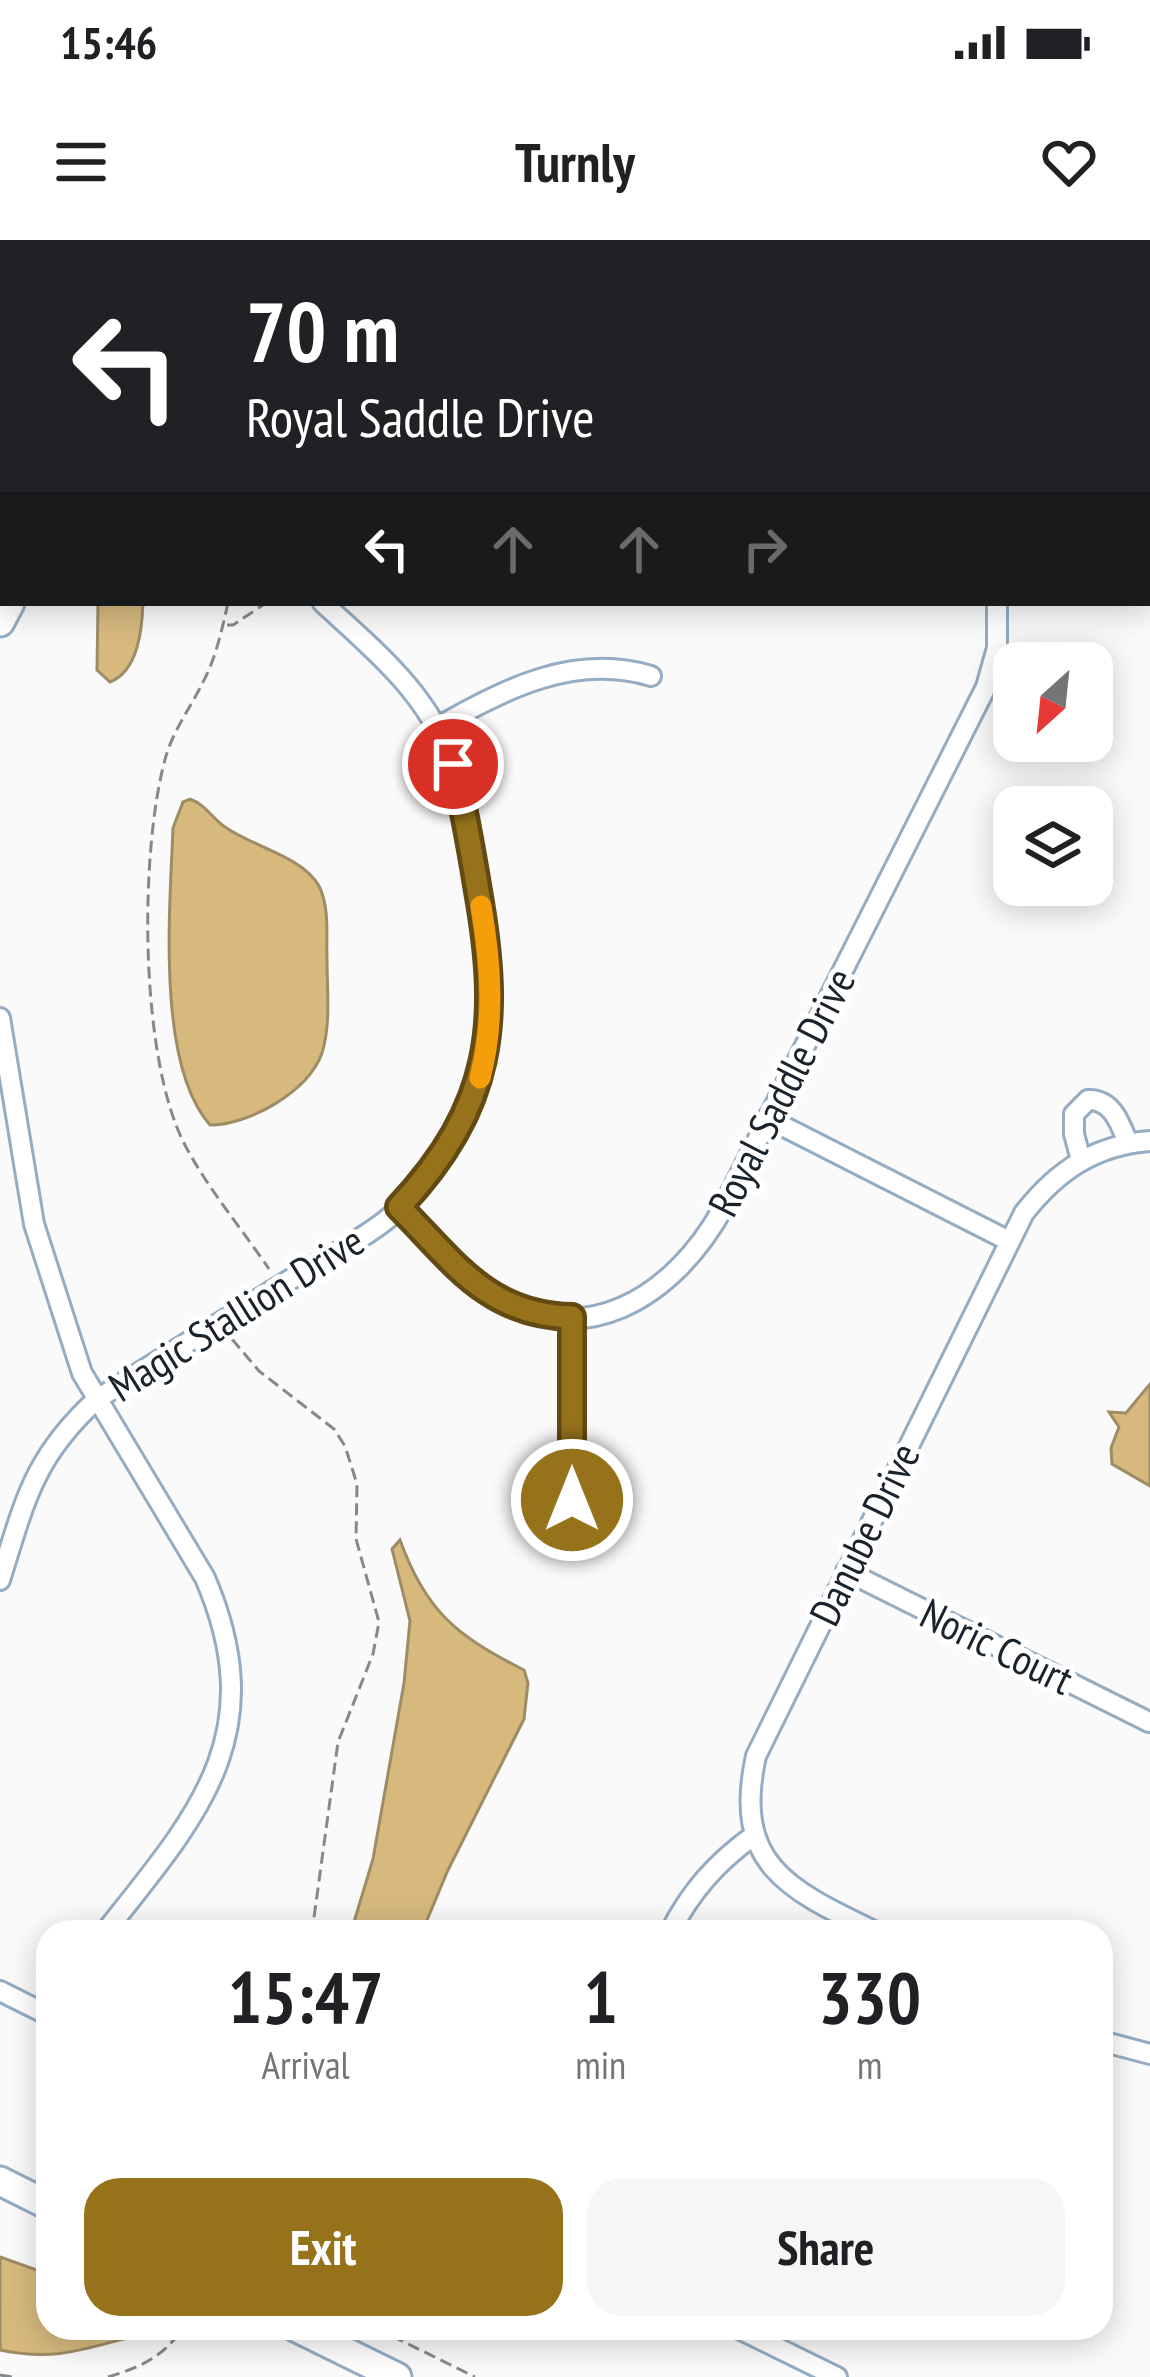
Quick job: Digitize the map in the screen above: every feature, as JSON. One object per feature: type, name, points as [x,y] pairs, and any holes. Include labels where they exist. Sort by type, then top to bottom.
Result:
[{"type":"street","name":"Magic Stallion Drive","points":[[0,1580],[34,1477],[50,1448],[96,1400],[385,1221],[438,1162],[469,1108],[482,1072],[491,1013],[488,946],[453,764],[438,727],[390,662],[325,606]]},
{"type":"street","name":"Royal Saddle Drive","points":[[399,1207],[483,1291],[540,1316],[572,1317],[633,1304],[677,1274],[711,1231],[986,687],[998,648],[997,606]]},
{"type":"street","points":[[438,727],[500,694],[555,674],[603,666],[651,676]]},
{"type":"street","points":[[0,1018],[9,1130],[82,1373],[205,1578],[218,1608],[232,1667],[226,1742],[217,1770],[180,1834],[114,1920]]},
{"type":"street","points":[[1128,1143],[1108,1105],[1088,1100],[1076,1107],[1072,1125],[1081,1160],[1128,1143],[1150,1141]]},
{"type":"street","points":[[767,1118],[1009,1241]]},
{"type":"street","name":"Danube Drive","points":[[753,1836],[751,1780],[756,1756],[846,1570],[1024,1213],[1052,1179],[1081,1160]]},
{"type":"street","points":[[572,1317],[572,1500]]},
{"type":"street","name":"Noric Court","points":[[846,1570],[1149,1721]]},
{"type":"street","points":[[676,1920],[717,1862],[753,1836],[784,1881],[854,1920]]},
{"type":"street","points":[[0,1991],[36,2008]]},
{"type":"street","points":[[1113,2044],[1150,2054]]},
{"type":"street","points":[[0,2181],[36,2199]]},
{"type":"street","points":[[321,2340],[397,2377]]},
{"type":"street","points":[[761,2340],[837,2377]]},
{"type":"path","points":[[227,606],[209,668],[166,755],[158,794],[148,874],[153,995],[165,1087],[186,1148],[280,1286]]},
{"type":"path","points":[[223,625],[233,626],[262,606]]},
{"type":"path","points":[[220,1323],[259,1371],[334,1429],[344,1447],[357,1484],[356,1539],[379,1622],[373,1654],[338,1742],[314,1920]]},
{"type":"path","points":[[108,2377],[151,2362],[175,2340]]},
{"type":"path","points":[[400,2340],[475,2377]]},
{"type":"path","points":[[0,2375],[12,2377]]},
{"type":"shaded area","points":[[98,606],[143,606],[140,637],[127,669],[110,682],[97,670]]},
{"type":"shaded area","points":[[190,799],[236,834],[301,867],[319,886],[327,922],[327,1030],[315,1067],[275,1104],[225,1124],[210,1125],[193,1098],[174,1025],[169,941],[173,828],[183,802]]},
{"type":"shaded area","points":[[1150,1384],[1150,1486],[1112,1464],[1111,1448],[1119,1427],[1109,1412],[1126,1413]]},
{"type":"shaded area","points":[[400,1540],[433,1604],[462,1633],[524,1670],[528,1683],[524,1719],[427,1920],[355,1920],[373,1859],[404,1683],[410,1621],[392,1549]]},
{"type":"shaded area","points":[[0,2257],[36,2270],[36,2340],[119,2340],[38,2355],[0,2350]]},
{"type":"slow traffic","points":[[480,1078],[491,1013],[481,906]]},
{"type":"route","points":[[453,764],[488,946],[491,1013],[482,1072],[469,1108],[438,1162],[399,1207],[483,1291],[540,1316],[572,1317],[572,1500]]}]
